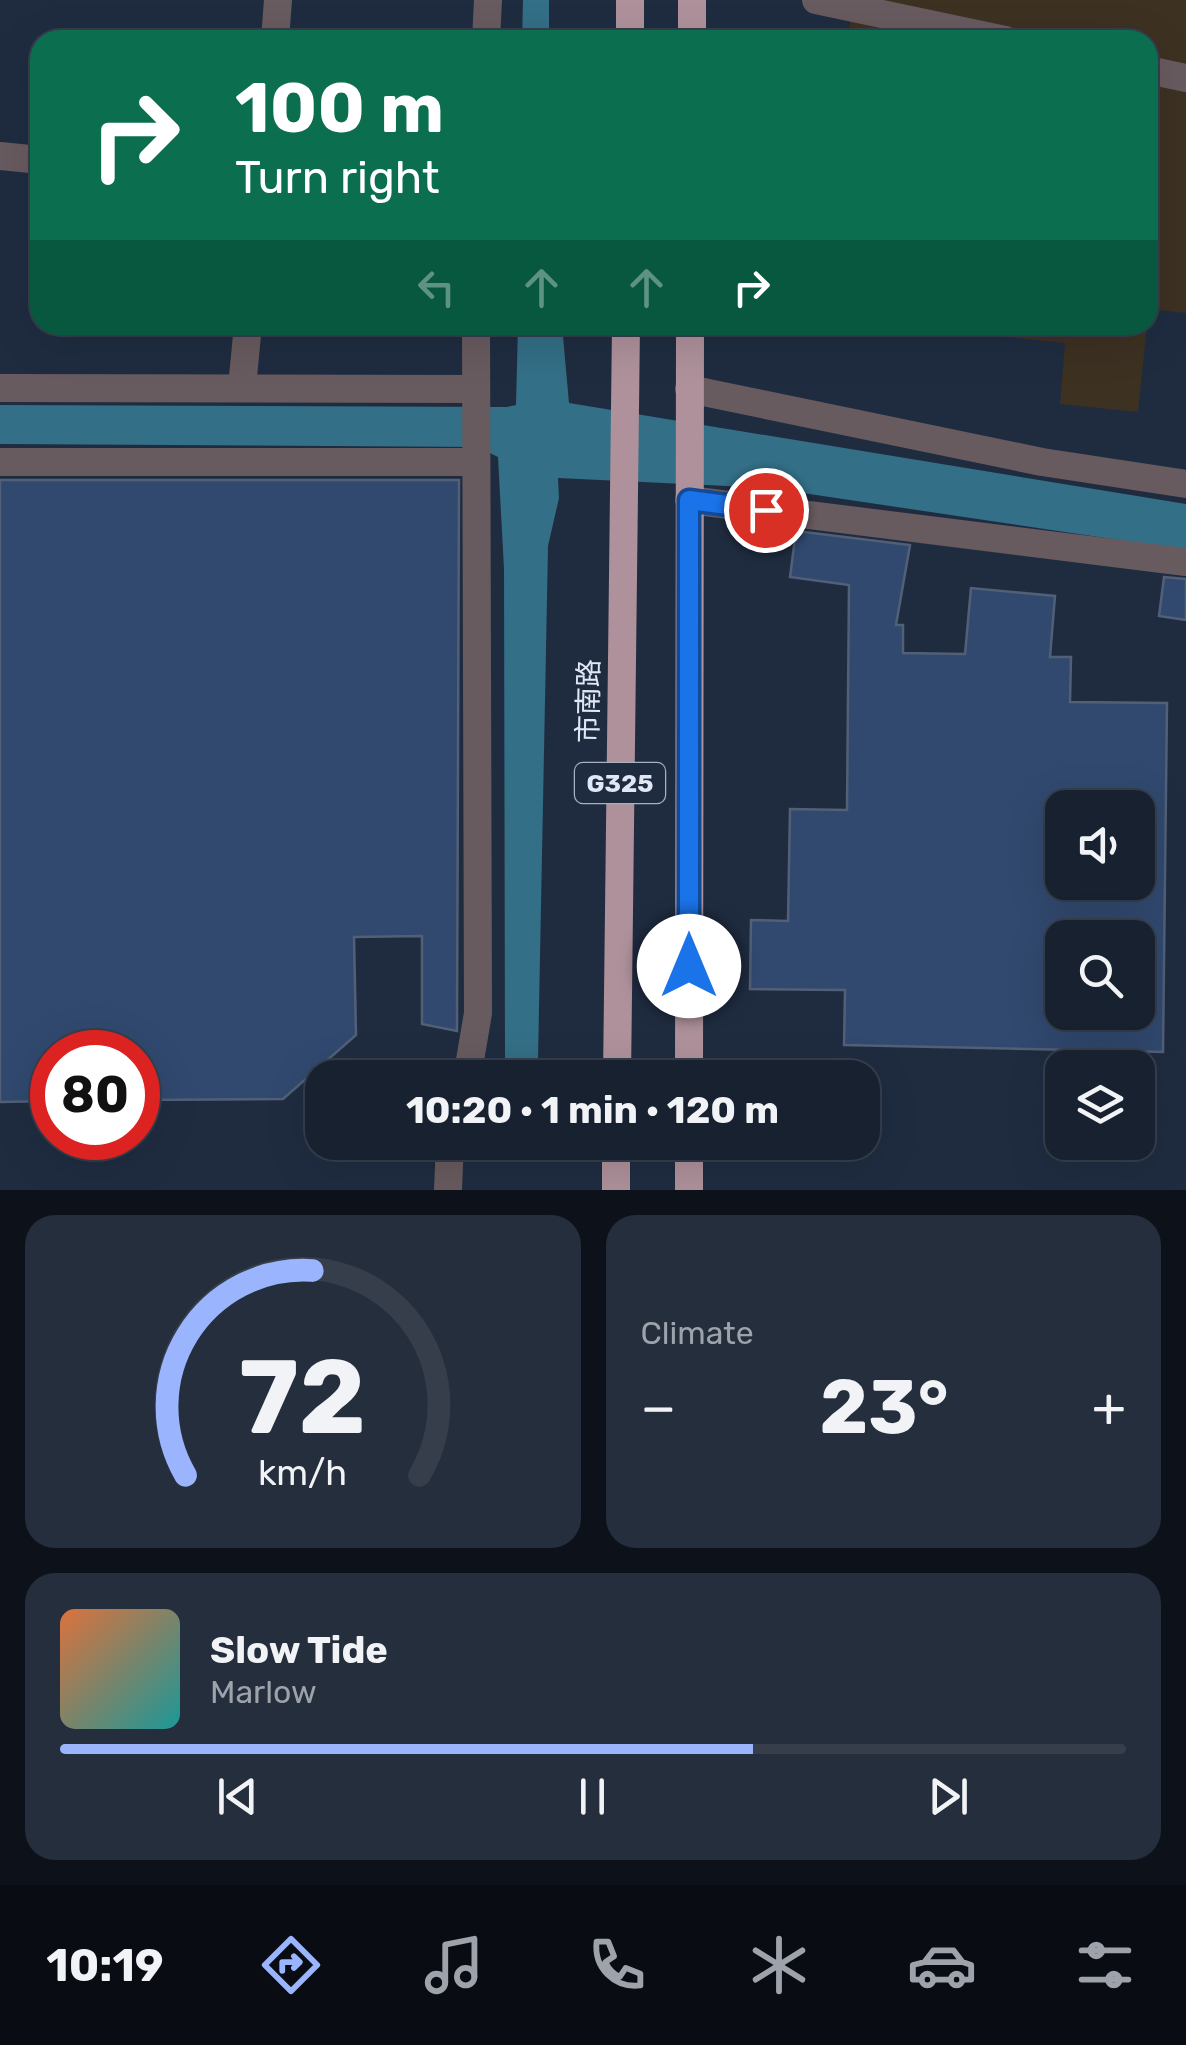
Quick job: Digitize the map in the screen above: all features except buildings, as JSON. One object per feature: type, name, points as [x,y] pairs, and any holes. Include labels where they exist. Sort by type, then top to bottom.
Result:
[{"type":"highway","points":[[630,0],[630,30]]},
{"type":"highway","points":[[692,0],[692,30]]},
{"type":"highway","name":"市南路","points":[[617,1060],[626,335]]},
{"type":"highway","name":"G325","points":[[689,1060],[690,335]]},
{"type":"highway","points":[[616,1160],[616,1190]]},
{"type":"highway","points":[[689,1160],[689,1190]]},
{"type":"street","points":[[275,30],[278,0]]},
{"type":"street","points":[[486,30],[488,0]]},
{"type":"street","points":[[816,0],[958,30]]},
{"type":"street","points":[[1158,72],[1186,78]]},
{"type":"street","points":[[0,156],[30,159]]},
{"type":"street","points":[[242,387],[247,335]]},
{"type":"street","points":[[470,1060],[478,1014],[480,658],[474,456],[476,335]]},
{"type":"street","points":[[0,388],[242,387],[474,396]]},
{"type":"street","points":[[689,397],[1042,462],[1186,484]]},
{"type":"street","points":[[0,462],[474,456]]},
{"type":"street","points":[[689,496],[1186,562]]},
{"type":"street","points":[[448,1190],[449,1160]]},
{"type":"shaded area","points":[[854,0],[1186,0],[1186,313],[1158,310],[1158,30],[849,30]]},
{"type":"shaded area","points":[[987,335],[1146,335],[1138,412],[1060,404],[1065,343]]},
{"type":"water","points":[[523,0],[549,0],[549,30],[522,30]]},
{"type":"water","points":[[518,335],[563,335],[569,403],[1186,504],[1186,550],[769,488],[558,478],[559,498],[548,546],[538,1060],[505,1060],[504,569],[498,457],[478,447],[0,444],[0,405],[516,405]]},
{"type":"route","points":[[689,966],[689,500],[766,510]]}]
